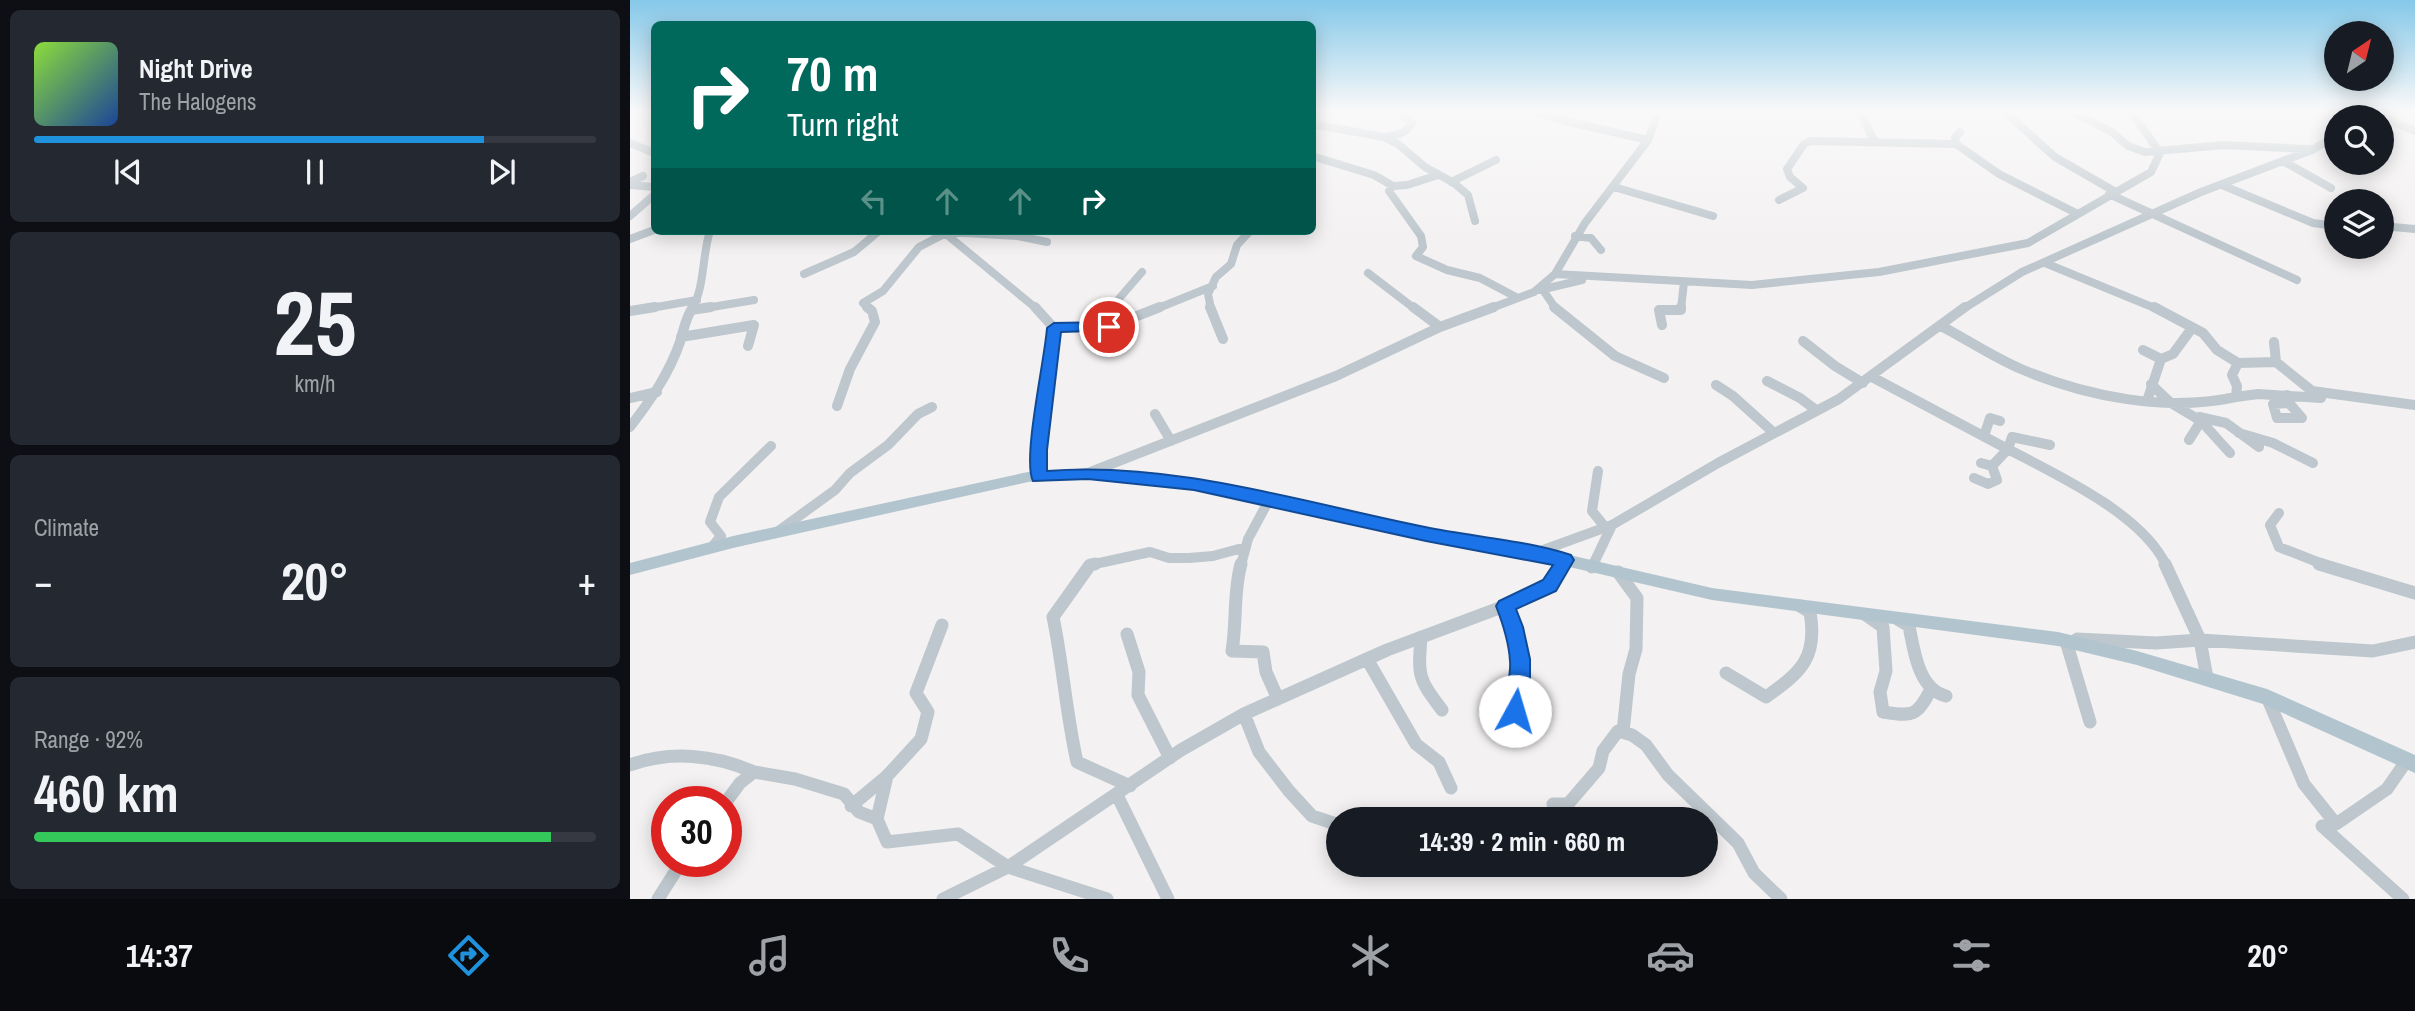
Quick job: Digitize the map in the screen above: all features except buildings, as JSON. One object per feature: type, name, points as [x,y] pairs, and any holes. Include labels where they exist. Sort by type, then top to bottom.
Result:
[{"type":"main road","points":[[630,569],[712,547],[1038,477],[1088,473],[1194,484],[1426,534],[1535,553],[1712,594],[2062,640],[2137,658],[2267,697],[2411,762]]},
{"type":"street","points":[[1408,153],[1468,195],[1475,221]]},
{"type":"street","points":[[1538,291],[1555,274],[1576,236],[1639,153]]},
{"type":"street","points":[[1779,200],[1803,188],[1790,177],[1787,169],[1798,153]]},
{"type":"street","points":[[1968,153],[1993,171],[2078,214]]},
{"type":"street","points":[[2049,153],[2073,171],[2154,215],[2297,280]]},
{"type":"street","points":[[1555,274],[1752,285],[1879,272],[2028,243],[2111,192],[2132,184],[2151,172],[2160,153]]},
{"type":"street","points":[[2285,153],[2331,188]]},
{"type":"street","points":[[1535,553],[1609,526],[1868,380],[1999,284],[2154,215],[2175,203],[2304,153]]},
{"type":"street","points":[[1316,158],[1324,163],[1381,176],[1393,187]]},
{"type":"street","points":[[2289,158],[2318,171]]},
{"type":"street","points":[[1451,182],[1496,160]]},
{"type":"street","points":[[1438,175],[1406,186],[1393,187],[1389,191],[1421,236],[1423,247],[1416,256],[1447,270],[1480,278],[1516,298]]},
{"type":"street","points":[[630,184],[643,176]]},
{"type":"street","points":[[630,184],[651,187]]},
{"type":"street","points":[[2221,185],[2313,223],[2324,224]]},
{"type":"street","points":[[1614,187],[1713,216]]},
{"type":"street","points":[[630,216],[651,198]]},
{"type":"street","points":[[2394,227],[2415,229]]},
{"type":"street","points":[[630,239],[651,231]]},
{"type":"street","points":[[630,428],[657,392],[681,337],[684,321],[697,300],[704,249],[709,235]]},
{"type":"street","points":[[804,274],[849,257],[875,235]]},
{"type":"street","points":[[837,406],[849,369],[876,322],[872,311],[863,303],[885,289],[919,247],[941,235]]},
{"type":"street","points":[[950,235],[977,262],[1016,290],[1054,328],[1109,327],[1213,286]]},
{"type":"street","points":[[990,235],[1031,237],[1046,242]]},
{"type":"street","points":[[1223,338],[1210,307],[1209,294],[1216,277],[1231,264],[1237,245],[1246,235]]},
{"type":"street","points":[[1576,236],[1591,239],[1601,250]]},
{"type":"street","points":[[2045,263],[2152,306],[2203,333],[2217,350],[2238,363],[2276,362],[2312,391],[2415,405]]},
{"type":"street","points":[[1090,328],[1128,291],[1142,272]]},
{"type":"street","points":[[1368,273],[1440,327]]},
{"type":"street","points":[[1088,473],[1336,376],[1440,327],[1516,298],[1592,278]]},
{"type":"street","points":[[1662,325],[1659,310],[1681,310],[1684,282]]},
{"type":"street","points":[[1538,291],[1562,317],[1606,353],[1664,378]]},
{"type":"street","points":[[630,311],[697,300]]},
{"type":"street","points":[[691,310],[754,300]]},
{"type":"street","points":[[681,337],[754,325],[748,346]]},
{"type":"street","points":[[1941,326],[2030,372],[2147,401],[2171,403],[2223,401],[2236,397],[2288,399],[2342,396]]},
{"type":"street","points":[[1038,477],[1054,328]]},
{"type":"street","points":[[2147,401],[2161,359],[2174,354],[2192,328]]},
{"type":"street","points":[[1803,341],[1835,366],[1984,436],[2089,493],[2137,529],[2158,548],[2200,640],[2207,678]]},
{"type":"street","points":[[2274,342],[2276,362]]},
{"type":"street","points":[[2143,350],[2161,359]]},
{"type":"street","points":[[2236,397],[2237,386],[2232,375],[2238,363]]},
{"type":"street","points":[[1767,381],[1800,398],[1816,410]]},
{"type":"street","points":[[2151,384],[2171,403],[2197,418],[2230,453]]},
{"type":"street","points":[[1716,385],[1733,396],[1774,433]]},
{"type":"street","points":[[630,398],[657,392]]},
{"type":"street","points":[[777,533],[835,490],[850,473],[888,445],[918,414],[932,407]]},
{"type":"street","points":[[1155,414],[1171,441]]},
{"type":"street","points":[[1984,436],[1990,418],[2000,421]]},
{"type":"street","points":[[2197,418],[2226,423],[2259,447]]},
{"type":"street","points":[[2189,440],[2197,418]]},
{"type":"street","points":[[2239,433],[2273,443],[2313,463]]},
{"type":"street","points":[[1974,478],[1988,484],[1997,480],[1986,465],[2008,449],[2012,438],[2050,445]]},
{"type":"street","points":[[712,547],[721,536],[710,522],[720,493],[747,472],[771,446]]},
{"type":"street","points":[[1598,471],[1592,511],[1609,526]]},
{"type":"street","points":[[1269,500],[1246,547],[1234,605],[1236,625],[1232,650],[1264,652],[1266,672],[1278,699]]},
{"type":"street","points":[[2279,513],[2270,525],[2272,537],[2279,547],[2320,564],[2415,593]]},
{"type":"street","points":[[1592,567],[1609,526]]},
{"type":"street","points":[[1130,786],[1077,762],[1067,717],[1061,678],[1062,662],[1053,617],[1090,565],[1150,552],[1169,558],[1189,558],[1213,556],[1246,547]]},
{"type":"street","points":[[943,899],[1008,867],[1170,758],[1244,714],[1367,659],[1505,606],[1549,585],[1565,560]]},
{"type":"street","points":[[1618,572],[1637,598],[1636,649],[1629,674],[1623,732]]},
{"type":"street","points":[[1505,606],[1514,627],[1520,659],[1515,727]]},
{"type":"street","points":[[1726,673],[1766,697],[1793,677],[1807,663],[1814,628],[1810,612],[1800,606]]},
{"type":"street","points":[[1866,615],[1883,627],[1886,671],[1880,692],[1883,712],[1909,716],[1921,709],[1930,691]]},
{"type":"street","points":[[1899,620],[1909,626],[1913,651],[1930,691],[1938,696],[1945,696]]},
{"type":"street","points":[[851,806],[887,776],[921,739],[928,712],[916,693],[942,625]]},
{"type":"street","points":[[1127,634],[1139,672],[1138,695],[1170,758]]},
{"type":"street","points":[[1421,637],[1418,672],[1422,683],[1442,710]]},
{"type":"street","points":[[2091,722],[2062,640],[2156,643],[2200,640],[2373,651],[2415,642]]},
{"type":"street","points":[[1367,659],[1416,744],[1439,762],[1451,788]]},
{"type":"street","points":[[2267,697],[2304,784],[2336,824]]},
{"type":"street","points":[[1244,714],[1259,752],[1312,816],[1326,821]]},
{"type":"street","points":[[1553,804],[1568,804],[1599,768],[1603,751],[1618,731],[1632,735],[1646,745],[1668,775],[1738,843],[1754,873],[1781,899]]},
{"type":"street","points":[[630,755],[700,758],[795,779],[844,794],[851,806],[877,819]]},
{"type":"street","points":[[630,765],[647,757]]},
{"type":"street","points":[[2403,899],[2322,825],[2336,824],[2387,789],[2411,762]]},
{"type":"street","points":[[738,786],[754,772]]},
{"type":"street","points":[[887,776],[877,819],[887,842],[958,834],[1008,867],[1107,899]]},
{"type":"street","points":[[1117,795],[1168,899]]},
{"type":"street","points":[[658,899],[672,877]]},
{"type":"route","points":[[1109,327],[1054,328],[1038,477],[1088,473],[1194,484],[1426,534],[1565,560],[1549,585],[1505,606],[1514,627],[1520,659],[1520,683],[1515,711]]}]
